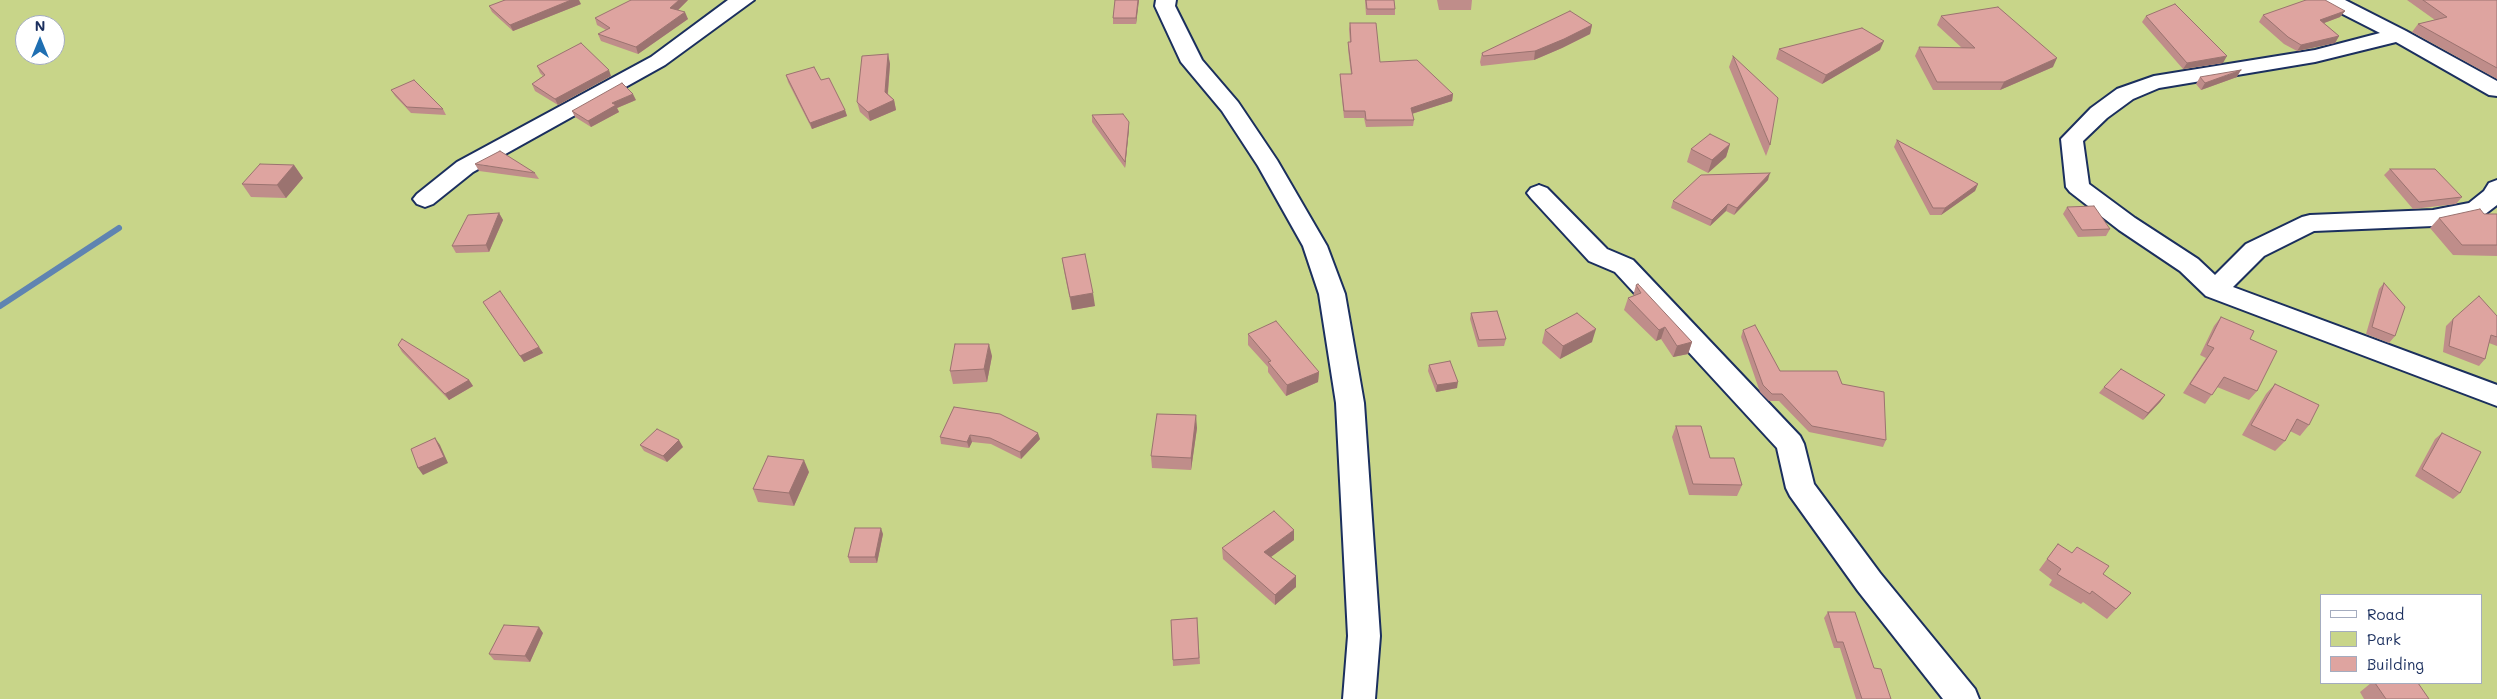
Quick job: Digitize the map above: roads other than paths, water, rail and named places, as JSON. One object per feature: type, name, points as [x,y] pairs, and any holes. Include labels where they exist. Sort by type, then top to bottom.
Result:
[{"type":"street","points":[[425,199],[465,166],[658,61],[737,3],[744,0]]},
{"type":"street","points":[[1166,0],[1165,6],[1192,62],[1230,107],[1274,173],[1315,246],[1332,294],[1351,412],[1364,636],[1359,699]]},
{"type":"street","points":[[2330,0],[2399,35],[2497,90]]},
{"type":"street","points":[[2399,35],[2315,56],[2154,82],[2125,94],[2099,113],[2072,139],[2078,187],[2127,224],[2190,265],[2215,290],[2497,396]]},
{"type":"street","points":[[2215,290],[2255,250],[2310,223],[2433,218],[2476,209],[2493,196],[2497,188]]},
{"type":"street","points":[[1539,194],[1598,255],[1624,266],[1790,444],[1800,488],[1869,582],[1963,699]]},
{"type":"waterway","points":[[0,306],[119,228]]}]
